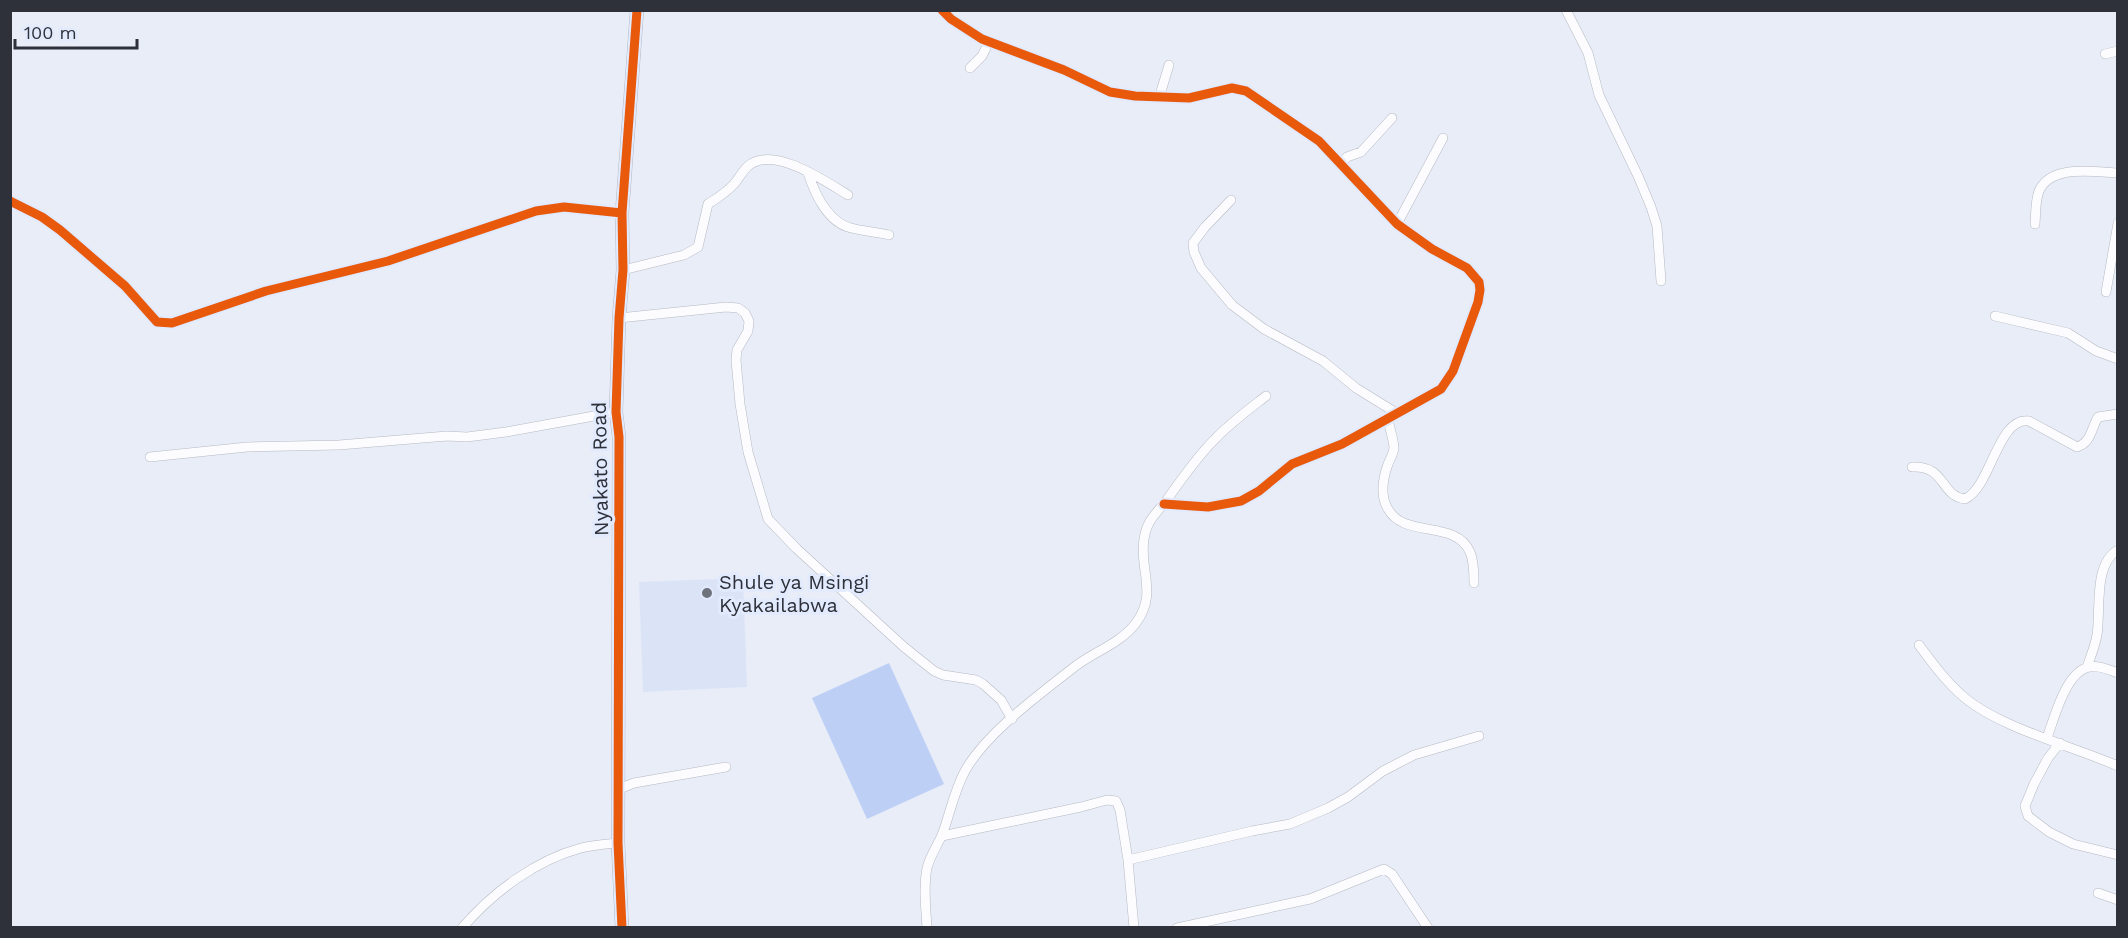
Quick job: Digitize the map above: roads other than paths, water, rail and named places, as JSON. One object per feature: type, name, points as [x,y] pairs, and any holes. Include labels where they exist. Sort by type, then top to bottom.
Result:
[{"type":"street","name":"Nyakato Road","points":[[622,927],[618,843],[618,437],[616,412],[619,318],[624,270],[622,213],[637,10]]},
{"type":"street","points":[[942,10],[951,19],[989,42],[1064,70],[1110,92],[1159,98],[1189,98],[1238,88],[1277,111],[1319,141],[1397,224],[1422,243],[1467,268],[1479,282],[1478,302],[1448,380],[1441,389],[1342,444],[1292,464],[1259,491],[1241,501],[1208,507],[1164,504]]},
{"type":"street","points":[[951,19],[959,10]]},
{"type":"street","points":[[1566,10],[1588,53],[1599,95],[1651,207],[1657,226],[1660,281]]},
{"type":"street","points":[[970,68],[982,56],[989,42]]},
{"type":"street","points":[[2105,54],[2118,51]]},
{"type":"street","points":[[1159,98],[1169,65]]},
{"type":"street","points":[[1341,164],[1347,157],[1361,152],[1392,118]]},
{"type":"street","points":[[1397,224],[1443,138]]},
{"type":"street","points":[[624,270],[684,255],[698,247],[708,204],[724,194],[741,173],[755,161],[764,158],[782,161],[808,172],[848,195]]},
{"type":"street","points":[[808,172],[822,203],[833,218],[850,228],[873,230],[889,235]]},
{"type":"street","points":[[2035,224],[2036,202],[2040,189],[2054,176],[2071,172],[2118,173]]},
{"type":"street","points":[[1231,200],[1205,227],[1194,243],[1196,259],[1206,275],[1232,305],[1249,319],[1323,361],[1356,388],[1398,414]]},
{"type":"street","points":[[10,201],[42,217],[60,230],[125,286],[158,322],[172,323],[266,291],[388,261],[536,211],[564,207],[622,213]]},
{"type":"street","points":[[2106,292],[2118,223]]},
{"type":"street","points":[[619,318],[726,307],[738,308],[745,313],[749,321],[748,331],[738,350],[736,360],[740,404],[748,452],[768,519],[797,549],[904,647],[943,675],[976,680],[983,684],[1001,700],[1012,719]]},
{"type":"street","points":[[1995,316],[2068,333],[2096,351],[2118,359]]},
{"type":"street","points":[[927,927],[925,890],[927,868],[942,836],[952,801],[964,772],[982,747],[1012,719],[1081,662],[1107,647],[1135,624],[1142,613],[1147,597],[1144,540],[1149,520],[1213,440],[1266,396]]},
{"type":"street","points":[[150,458],[247,447],[339,445],[447,436],[466,437],[616,412]]},
{"type":"street","points":[[1912,467],[1931,470],[1939,476],[1953,495],[1965,499],[1979,488],[2004,436],[2015,424],[2024,420],[2029,421],[2076,447],[2087,442],[2098,417],[2118,414]]},
{"type":"street","points":[[1388,420],[1394,448],[1383,486],[1388,510],[1395,517],[1411,525],[1461,539],[1473,559],[1474,583]]},
{"type":"street","points":[[2087,667],[2097,637],[2099,595],[2105,564],[2107,559],[2118,550]]},
{"type":"street","points":[[1919,645],[1965,699],[2011,724],[2118,766]]},
{"type":"street","points":[[2047,738],[2060,700],[2068,685],[2081,670],[2093,666],[2118,673]]},
{"type":"street","points":[[1128,860],[1299,821],[1348,797],[1383,771],[1414,755],[1479,736]]},
{"type":"street","points":[[2060,743],[2048,758],[2034,784],[2025,806],[2028,816],[2049,832],[2073,844],[2118,855]]},
{"type":"street","points":[[619,789],[634,783],[726,767]]},
{"type":"street","points":[[942,836],[1111,800],[1116,801],[1119,806],[1128,860],[1134,927]]},
{"type":"street","points":[[462,927],[494,897],[539,865],[582,848],[618,843]]},
{"type":"street","points":[[1177,927],[1310,899],[1384,869],[1392,874],[1428,927]]},
{"type":"street","points":[[2098,893],[2118,900]]},
{"type":"place","name":"Shule ya Msingi Kyakailabwa","points":[[707,593]]}]
